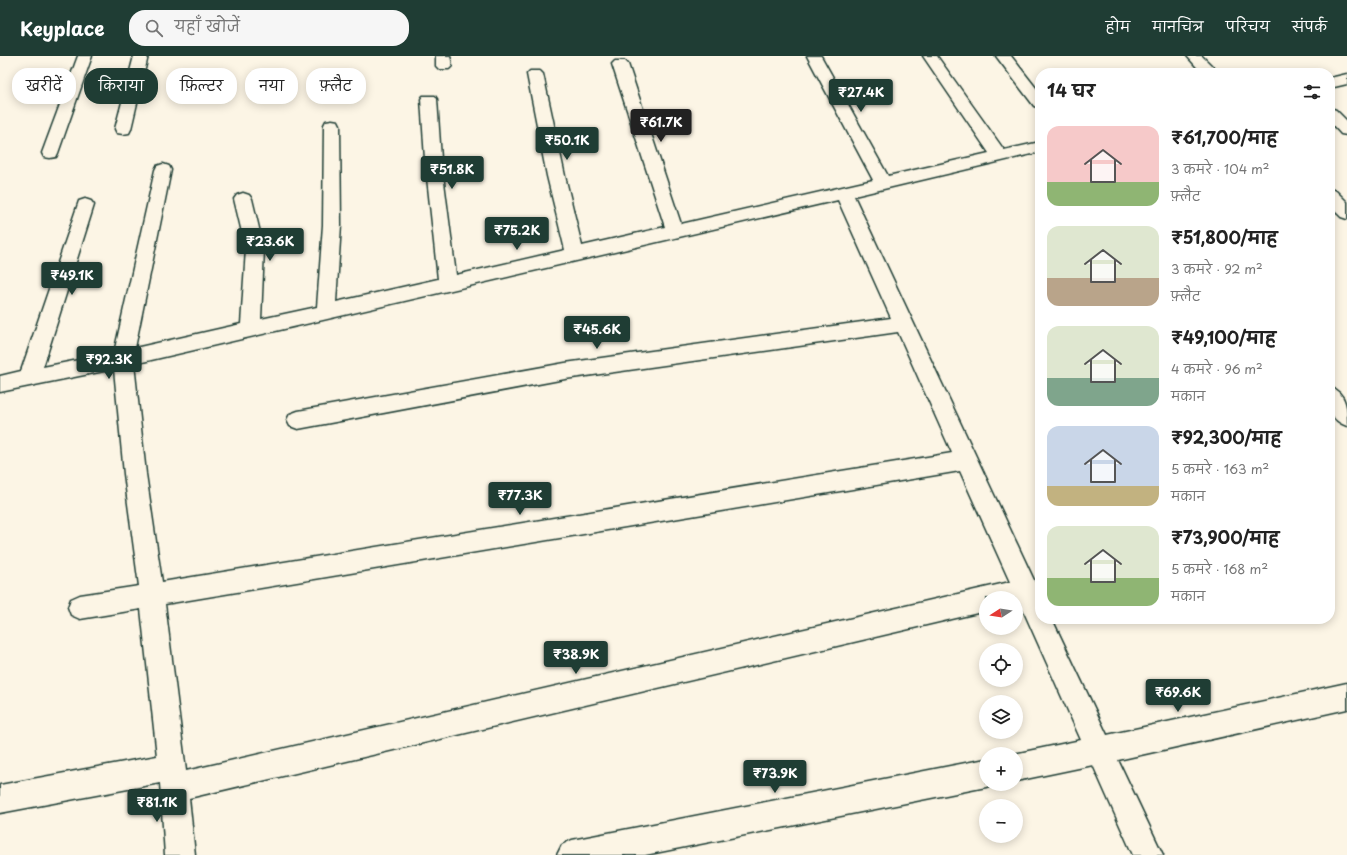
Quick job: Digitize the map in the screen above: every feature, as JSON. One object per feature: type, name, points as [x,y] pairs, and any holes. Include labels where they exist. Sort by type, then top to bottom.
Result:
[{"type":"street","points":[[50,153],[85,56]]},
{"type":"street","points":[[123,129],[141,56]]},
{"type":"street","points":[[814,56],[883,183]]},
{"type":"street","points":[[930,56],[1000,157]]},
{"type":"street","points":[[1003,56],[1035,97]]},
{"type":"street","points":[[1194,56],[1206,68]]},
{"type":"street","points":[[620,64],[675,230]]},
{"type":"street","points":[[535,74],[556,176],[575,254]]},
{"type":"street","points":[[1335,82],[1347,79]]},
{"type":"street","points":[[429,99],[433,159],[448,283]]},
{"type":"street","points":[[1335,118],[1347,130]]},
{"type":"street","points":[[326,311],[332,225],[332,124]]},
{"type":"street","points":[[0,384],[124,359],[675,230],[1035,148]]},
{"type":"street","points":[[163,170],[124,359],[135,474],[152,595],[173,777],[180,855]]},
{"type":"street","points":[[843,192],[1035,609]]},
{"type":"street","points":[[243,199],[255,249],[251,329]]},
{"type":"street","points":[[1335,199],[1347,212]]},
{"type":"street","points":[[29,378],[85,205]]},
{"type":"street","points":[[298,420],[565,371],[904,324]]},
{"type":"street","points":[[1335,402],[1347,417]]},
{"type":"street","points":[[80,607],[966,460]]},
{"type":"street","points":[[1022,591],[1026,590]]},
{"type":"street","points":[[0,799],[173,777],[979,601]]},
{"type":"street","points":[[1042,624],[1148,855]]},
{"type":"street","points":[[1023,766],[1347,696]]},
{"type":"street","points":[[572,855],[979,774]]}]
